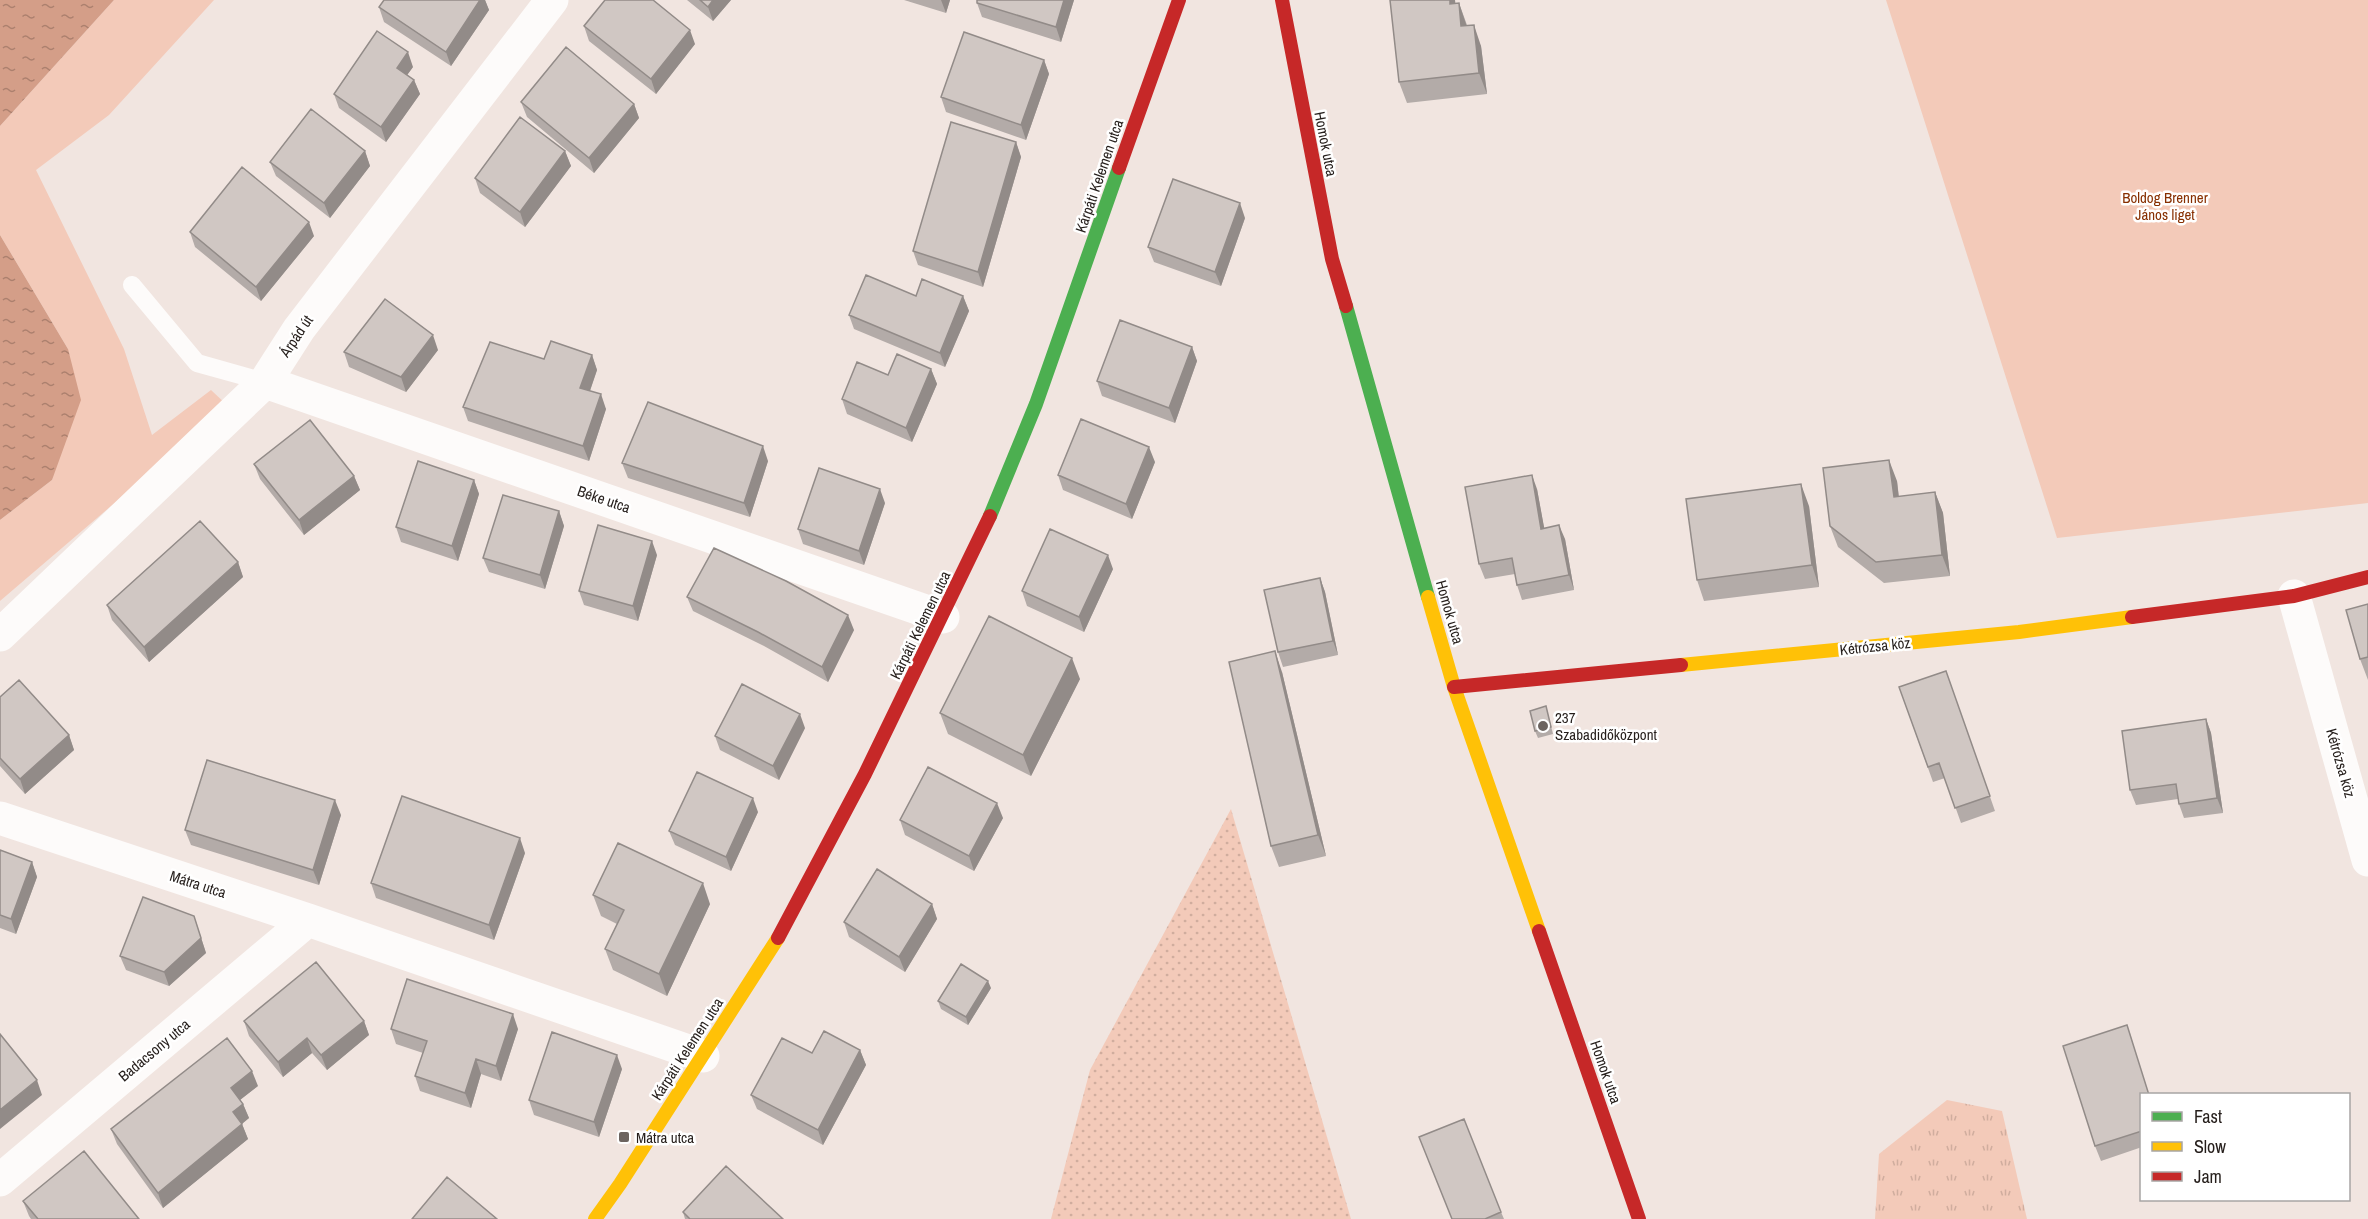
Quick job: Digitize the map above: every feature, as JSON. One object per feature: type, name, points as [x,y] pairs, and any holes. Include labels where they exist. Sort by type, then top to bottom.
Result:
[{"type":"street","name":"Árpád út","points":[[0,635],[265,382],[299,329],[552,0]]},
{"type":"street","name":"Kárpáti Kelemen utca","points":[[595,1219],[620,1184],[779,937],[865,774],[943,617],[988,522],[1036,404],[1179,0]]},
{"type":"street","name":"Homok utca","points":[[1282,0],[1332,259],[1454,687],[1639,1219]]},
{"type":"street","name":"Béke utca","points":[[265,382],[943,617]]},
{"type":"street","name":"Kétrózsa köz","points":[[1454,687],[2019,632],[2294,596],[2368,577]]},
{"type":"street","name":"Kétrózsa köz","points":[[2294,596],[2368,860]]},
{"type":"street","name":"Mátra utca","points":[[0,818],[308,920],[703,1056]]},
{"type":"street","name":"Badacsony utca","points":[[0,1180],[308,920]]},
{"type":"lane","points":[[132,285],[197,363],[265,382]]},
{"type":"green space","points":[[114,0],[214,0],[109,115],[36,170],[124,349],[152,435],[211,390],[228,406],[0,601],[0,520],[52,480],[68,349],[0,235],[0,126]]},
{"type":"green space","name":"Boldog Brenner János liget","points":[[1886,0],[2368,0],[2368,503],[2057,538]]},
{"type":"green space","points":[[1231,809],[1351,1219],[1051,1219],[1090,1070]]},
{"type":"green space","points":[[1947,1100],[2002,1111],[2027,1219],[1875,1219],[1879,1154]]},
{"type":"water","points":[[0,0],[114,0],[0,126]]},
{"type":"water","points":[[0,235],[68,349],[81,400],[52,480],[0,520]]},
{"type":"building","points":[[384,0],[480,0],[446,52],[379,7]]},
{"type":"building","points":[[605,0],[653,0],[690,30],[651,79],[584,26]]},
{"type":"building","points":[[700,0],[713,0],[708,7]]},
{"type":"building","points":[[977,0],[1064,0],[1056,27],[977,3]]},
{"type":"building","points":[[1390,0],[1450,0],[1450,4],[1459,3],[1461,26],[1474,25],[1479,73],[1399,82]]},
{"type":"building","points":[[377,31],[408,52],[397,68],[414,80],[381,127],[334,94]]},
{"type":"building","points":[[964,32],[1044,60],[1021,125],[941,97]]},
{"type":"building","points":[[566,47],[634,104],[589,158],[521,102]]},
{"type":"building","points":[[311,109],[365,151],[324,203],[270,162]]},
{"type":"building","points":[[520,117],[565,151],[520,212],[475,178]]},
{"type":"building","points":[[951,122],[1016,142],[978,272],[913,251]]},
{"type":"building","points":[[242,167],[309,222],[256,287],[190,232]]},
{"type":"building","points":[[1173,179],[1240,203],[1215,272],[1148,247]]},
{"type":"building","points":[[866,275],[916,296],[922,279],[963,296],[940,353],[849,315]]},
{"type":"building","points":[[385,299],[433,335],[401,377],[344,352]]},
{"type":"building","points":[[1120,320],[1192,347],[1169,408],[1097,381]]},
{"type":"building","points":[[551,341],[592,355],[580,388],[601,394],[583,446],[463,407],[490,342],[544,359]]},
{"type":"building","points":[[897,354],[931,369],[906,428],[842,399],[857,362],[888,375]]},
{"type":"building","points":[[648,402],[763,446],[744,503],[622,463]]},
{"type":"building","points":[[1081,419],[1149,447],[1126,504],[1058,475]]},
{"type":"building","points":[[310,420],[354,476],[299,520],[254,464]]},
{"type":"building","points":[[1889,460],[1894,497],[1935,492],[1942,555],[1876,562],[1830,526],[1823,468]]},
{"type":"building","points":[[418,461],[474,480],[452,546],[396,527]]},
{"type":"building","points":[[819,468],[880,489],[859,551],[798,529]]},
{"type":"building","points":[[1532,475],[1541,529],[1559,525],[1569,575],[1517,585],[1512,558],[1479,564],[1465,487]]},
{"type":"building","points":[[1801,484],[1812,565],[1697,580],[1686,499]]},
{"type":"building","points":[[503,495],[559,511],[540,575],[483,558]]},
{"type":"building","points":[[200,521],[238,562],[144,647],[107,605]]},
{"type":"building","points":[[598,525],[652,541],[633,606],[579,591]]},
{"type":"building","points":[[1050,529],[1108,555],[1079,617],[1022,591]]},
{"type":"building","points":[[714,548],[786,581],[848,615],[822,667],[687,597]]},
{"type":"building","points":[[1320,578],[1333,641],[1278,652],[1264,590]]},
{"type":"building","points":[[2368,604],[2368,657],[2360,659],[2346,610]]},
{"type":"building","points":[[989,616],[1072,658],[1023,755],[940,713]]},
{"type":"building","points":[[1275,651],[1318,835],[1271,846],[1229,662]]},
{"type":"building","points":[[1946,671],[1990,796],[1955,808],[1939,763],[1928,767],[1899,687]]},
{"type":"building","points":[[19,680],[69,735],[20,779],[0,758],[0,697]]},
{"type":"building","points":[[742,684],[800,714],[773,766],[715,736]]},
{"type":"building","points":[[1546,706],[1551,727],[1535,731],[1530,711]]},
{"type":"building","points":[[2206,719],[2217,798],[2179,804],[2176,784],[2130,790],[2122,731]]},
{"type":"building","points":[[207,760],[335,800],[313,870],[185,830]]},
{"type":"building","points":[[928,767],[997,803],[969,856],[900,820]]},
{"type":"building","points":[[697,772],[753,798],[726,857],[669,831]]},
{"type":"building","points":[[402,796],[520,838],[489,925],[371,883]]},
{"type":"building","points":[[618,843],[703,883],[659,974],[605,949],[624,910],[593,895]]},
{"type":"building","points":[[0,850],[32,862],[11,919],[0,915]]},
{"type":"building","points":[[877,869],[932,904],[899,957],[844,922]]},
{"type":"building","points":[[143,897],[194,916],[201,938],[164,972],[120,956]]},
{"type":"building","points":[[316,962],[364,1021],[321,1055],[307,1038],[278,1062],[244,1021]]},
{"type":"building","points":[[961,964],[988,981],[966,1017],[938,1001]]},
{"type":"building","points":[[407,979],[513,1014],[496,1066],[476,1059],[465,1093],[415,1076],[427,1041],[391,1029]]},
{"type":"building","points":[[2127,1025],[2148,1093],[2140,1093],[2140,1132],[2095,1146],[2063,1046]]},
{"type":"building","points":[[824,1031],[860,1050],[818,1130],[751,1095],[782,1038],[812,1053]]},
{"type":"building","points":[[552,1032],[617,1055],[594,1122],[529,1100]]},
{"type":"building","points":[[0,1034],[37,1080],[0,1110]]},
{"type":"building","points":[[227,1038],[252,1071],[231,1088],[243,1104],[233,1112],[242,1124],[158,1193],[111,1129]]},
{"type":"building","points":[[1464,1119],[1501,1212],[1485,1219],[1452,1219],[1419,1137]]},
{"type":"building","points":[[84,1151],[139,1219],[38,1219],[23,1201]]},
{"type":"building","points":[[726,1166],[783,1219],[690,1219],[683,1212]]},
{"type":"building","points":[[447,1177],[497,1219],[412,1219]]},
{"type":"traffic: fast","points":[[990,516],[1036,404],[1119,168]]},
{"type":"traffic: fast","points":[[1346,306],[1428,597]]},
{"type":"traffic: slow","points":[[1428,597],[1454,687],[1539,931]]},
{"type":"traffic: slow","points":[[1681,665],[2019,632],[2132,617]]},
{"type":"traffic: slow","points":[[595,1219],[620,1184],[778,938]]},
{"type":"traffic: jam","points":[[1119,168],[1179,0]]},
{"type":"traffic: jam","points":[[1282,0],[1332,259],[1346,306]]},
{"type":"traffic: jam","points":[[778,938],[865,774],[990,516]]},
{"type":"traffic: jam","points":[[2132,617],[2294,596],[2368,577]]},
{"type":"traffic: jam","points":[[1454,687],[1681,665]]},
{"type":"traffic: jam","points":[[1539,931],[1639,1219]]},
{"type":"place","name":"237 Szabadidőközpont","points":[[1543,726]]},
{"type":"place","name":"Mátra utca","points":[[624,1137]]}]
